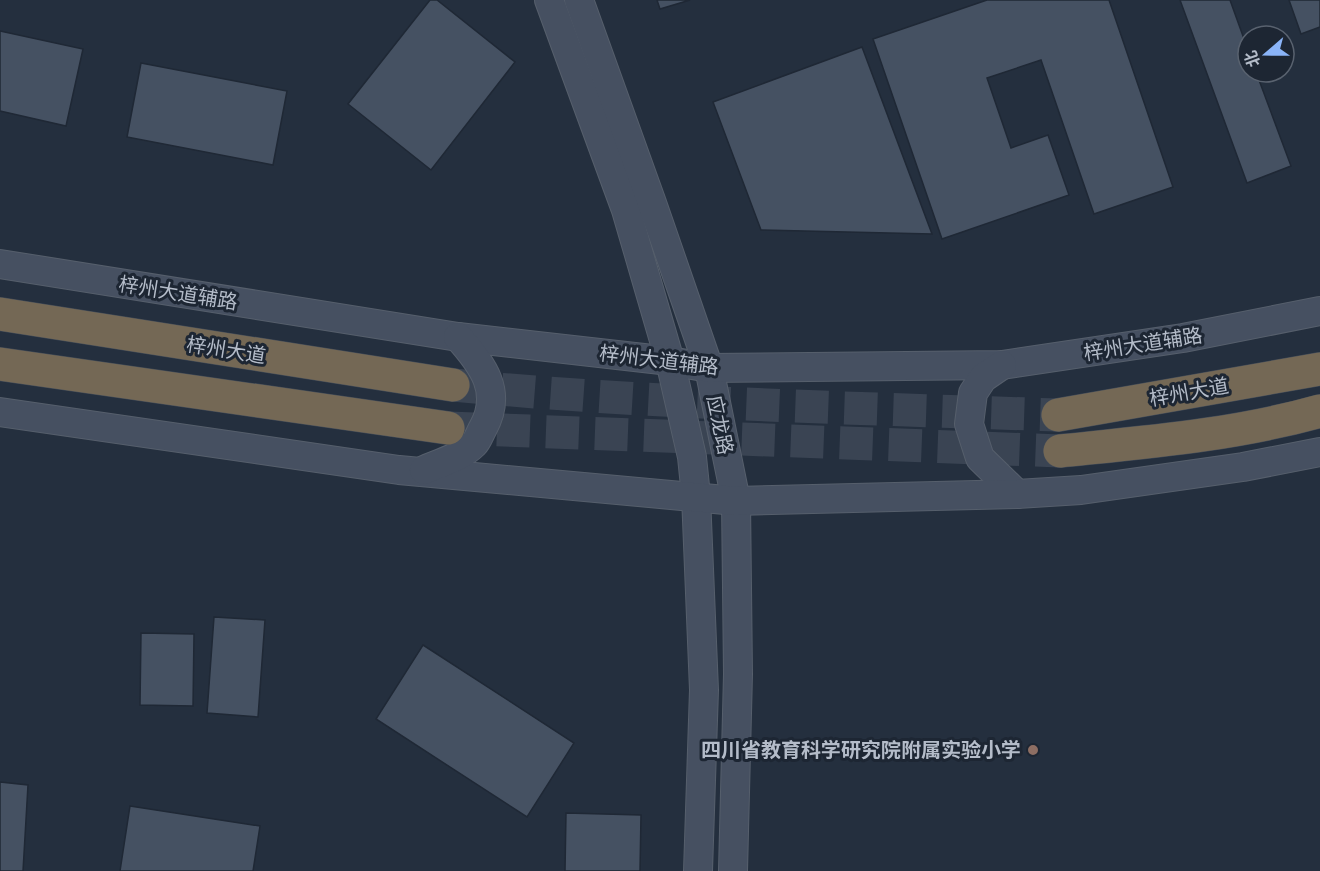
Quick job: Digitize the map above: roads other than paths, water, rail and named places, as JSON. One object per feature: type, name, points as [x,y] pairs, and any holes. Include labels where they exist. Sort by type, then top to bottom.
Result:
[{"type":"highway","name":"梓州大道","points":[[0,314],[453,385]]},
{"type":"highway","points":[[0,364],[448,428]]},
{"type":"highway","name":"梓州大道","points":[[1058,416],[1320,369]]},
{"type":"highway","points":[[1060,451],[1197,437],[1320,411]]},
{"type":"main road","name":"应龙路","points":[[549,0],[626,210],[670,361],[692,457],[696,496],[704,690],[698,871]]},
{"type":"main road","name":"应龙路","points":[[579,0],[708,368],[736,501],[738,674],[733,871]]},
{"type":"main road","name":"梓州大道辅路","points":[[0,264],[458,337],[670,361],[708,368],[1002,365],[1182,338],[1320,311]]},
{"type":"main road","points":[[422,471],[475,444],[489,418],[493,402],[486,379],[479,361],[458,337]]},
{"type":"main road","points":[[1002,365],[984,378],[973,393],[969,424],[980,458],[1017,494]]},
{"type":"main road","points":[[0,412],[399,470],[736,501],[1017,494],[1104,487],[1243,467],[1320,452]]},
{"type":"tunnel","points":[[453,385],[680,401],[1058,415]]},
{"type":"tunnel","points":[[448,428],[1060,451]]},
{"type":"place","name":"四川省教育科学研究院附属实验小学","points":[[1033,750]]}]
